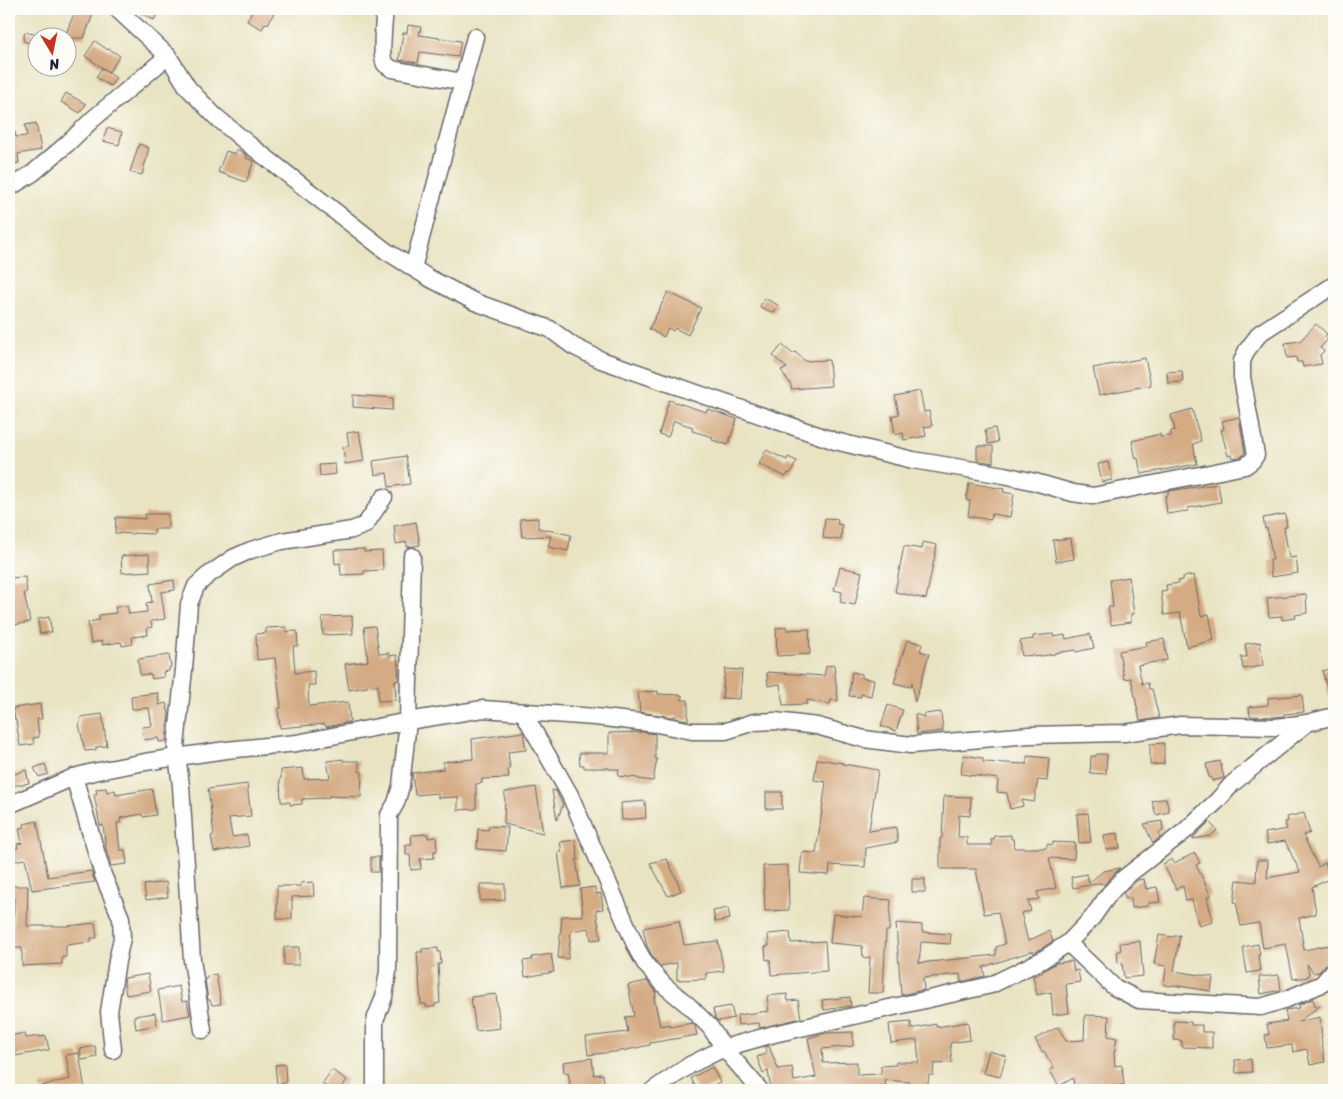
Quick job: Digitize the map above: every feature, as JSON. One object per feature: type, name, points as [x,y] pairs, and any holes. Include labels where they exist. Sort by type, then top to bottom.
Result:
[{"type":"street","points":[[117,9],[168,56],[188,88],[215,116],[360,232],[429,278],[475,302],[550,329],[573,346],[601,360],[835,441],[913,460],[1004,475],[1084,496],[1093,496],[1245,466],[1256,455],[1256,446],[1242,377],[1242,360],[1260,333],[1334,285]]},
{"type":"street","points":[[385,9],[382,51],[386,65],[392,69],[462,82]]},
{"type":"street","points":[[413,268],[475,37]]},
{"type":"street","points":[[9,188],[33,173],[168,56]]},
{"type":"street","points":[[203,1030],[192,960],[181,786],[176,746],[189,604],[196,586],[233,558],[252,550],[282,542],[352,530],[365,525],[384,497]]},
{"type":"street","points":[[375,1090],[375,1020],[384,997],[388,971],[389,816],[396,803],[401,786],[408,721],[412,556]]},
{"type":"street","points":[[9,805],[74,777],[93,772],[144,762],[226,750],[297,743],[483,708],[595,717],[657,724],[692,731],[726,731],[754,722],[775,721],[817,726],[864,739],[910,745],[1029,735],[1124,733],[1181,725],[1276,727],[1307,723],[1334,716]]},
{"type":"street","points":[[523,712],[570,795],[637,949],[646,965],[665,986],[710,1027],[724,1048],[760,1090]]},
{"type":"street","points":[[653,1090],[690,1065],[724,1048],[774,1034],[991,985],[1042,960],[1068,943],[1092,918],[1109,894],[1124,878],[1185,831],[1232,784],[1307,723]]},
{"type":"street","points":[[74,777],[103,875],[121,918],[122,938],[109,1012],[113,1050]]},
{"type":"street","points":[[1068,943],[1114,987],[1139,1000],[1261,1007],[1322,984],[1334,970]]},
{"type":"building","points":[[76,9],[95,9],[84,38],[78,38],[78,28],[68,28]]},
{"type":"building","points":[[132,9],[160,9],[154,20]]},
{"type":"building","points":[[253,9],[276,9],[268,24],[265,23],[262,29],[247,21]]},
{"type":"building","points":[[408,25],[421,27],[419,35],[461,41],[458,57],[420,52],[418,63],[399,60],[403,33],[407,33]]},
{"type":"building","points":[[25,32],[28,33],[28,42],[23,41]]},
{"type":"building","points":[[95,41],[120,56],[109,72],[85,56]]},
{"type":"building","points":[[102,68],[116,78],[110,86],[96,77]]},
{"type":"building","points":[[66,93],[86,104],[80,113],[61,102]]},
{"type":"building","points":[[36,123],[41,150],[18,154],[19,163],[9,164],[9,133],[15,132],[16,137],[27,136],[25,125]]},
{"type":"building","points":[[107,128],[122,132],[119,145],[103,141]]},
{"type":"building","points":[[139,144],[149,148],[142,175],[130,172]]},
{"type":"building","points":[[237,149],[247,156],[246,158],[254,161],[246,182],[218,172],[226,151],[235,154]]},
{"type":"building","points":[[668,292],[701,308],[688,335],[675,328],[673,331],[668,328],[664,337],[649,329]]},
{"type":"building","points":[[764,298],[778,305],[774,313],[760,307]]},
{"type":"building","points":[[1316,324],[1327,334],[1325,336],[1328,339],[1320,348],[1324,351],[1320,355],[1322,364],[1303,367],[1302,362],[1297,362],[1296,357],[1287,358],[1285,343],[1300,341]]},
{"type":"building","points":[[782,345],[793,354],[795,352],[805,361],[829,360],[831,386],[791,389],[791,385],[781,370],[787,368],[773,356]]},
{"type":"building","points":[[1145,358],[1151,385],[1099,395],[1093,368]]},
{"type":"building","points":[[1182,371],[1183,382],[1168,383],[1167,372]]},
{"type":"building","points":[[920,391],[924,412],[929,411],[932,426],[924,427],[926,436],[904,440],[903,433],[895,435],[892,416],[899,414],[895,396]]},
{"type":"building","points":[[353,395],[393,398],[392,410],[353,407]]},
{"type":"building","points":[[669,400],[706,412],[707,409],[737,419],[728,445],[712,440],[713,437],[692,431],[693,427],[674,421],[668,437],[659,434]]},
{"type":"building","points":[[1192,409],[1201,441],[1193,444],[1197,464],[1141,474],[1132,441],[1160,434],[1160,437],[1171,436],[1171,431],[1175,430],[1171,415]]},
{"type":"building","points":[[1239,417],[1245,453],[1241,457],[1232,458],[1231,455],[1228,456],[1221,430],[1224,429],[1222,421]]},
{"type":"building","points":[[995,428],[998,442],[988,444],[985,430]]},
{"type":"building","points":[[359,431],[364,461],[345,464],[343,447],[349,446],[347,433]]},
{"type":"building","points":[[977,446],[993,446],[993,463],[977,460]]},
{"type":"building","points":[[766,450],[787,460],[788,457],[797,461],[790,474],[788,473],[786,477],[759,464]]},
{"type":"building","points":[[406,456],[410,484],[389,487],[387,473],[375,475],[373,461]]},
{"type":"building","points":[[1108,462],[1112,480],[1102,482],[1098,464]]},
{"type":"building","points":[[335,464],[336,474],[320,476],[319,465]]},
{"type":"building","points":[[969,483],[1004,489],[1003,492],[1014,494],[1010,517],[992,514],[991,520],[968,516],[970,501],[966,500]]},
{"type":"building","points":[[1218,484],[1221,502],[1188,508],[1188,511],[1167,514],[1165,496],[1168,496],[1168,491]]},
{"type":"building","points":[[145,514],[168,514],[168,529],[154,529],[154,534],[115,533],[116,517],[145,519]]},
{"type":"building","points":[[1285,514],[1287,527],[1284,527],[1289,558],[1296,557],[1298,573],[1271,577],[1270,560],[1273,560],[1267,528],[1265,529],[1263,518]]},
{"type":"building","points":[[538,518],[538,528],[571,535],[568,551],[548,547],[551,536],[522,537],[520,519]]},
{"type":"building","points":[[825,518],[838,519],[837,524],[842,525],[841,540],[823,538]]},
{"type":"building","points":[[416,522],[420,545],[407,547],[407,542],[396,544],[394,526]]},
{"type":"building","points":[[1071,538],[1074,559],[1056,562],[1053,540]]},
{"type":"building","points":[[923,542],[937,545],[926,599],[895,592],[904,546],[922,549]]},
{"type":"building","points":[[364,549],[364,552],[382,551],[383,570],[364,571],[364,574],[341,575],[340,563],[335,564],[334,550]]},
{"type":"building","points":[[149,554],[150,571],[122,573],[121,556]]},
{"type":"building","points":[[840,567],[862,572],[855,605],[840,602],[842,592],[834,590]]},
{"type":"building","points":[[1194,575],[1201,616],[1209,614],[1214,640],[1187,647],[1180,613],[1164,615],[1161,592],[1167,591],[1166,585],[1179,583],[1178,581],[1183,580],[1183,577]]},
{"type":"building","points":[[25,577],[27,592],[24,593],[30,622],[13,625],[9,607],[9,578]]},
{"type":"building","points":[[1129,577],[1134,614],[1131,614],[1131,622],[1111,625],[1108,607],[1113,607],[1110,580]]},
{"type":"building","points":[[174,580],[175,590],[161,592],[165,619],[151,621],[152,627],[147,628],[148,635],[132,637],[133,644],[122,646],[121,642],[102,645],[102,641],[91,643],[88,622],[99,620],[99,615],[116,613],[115,607],[127,606],[129,614],[147,612],[146,603],[152,602],[150,584]]},
{"type":"building","points":[[1306,594],[1307,613],[1295,615],[1296,618],[1282,620],[1282,616],[1269,617],[1267,598]]},
{"type":"building","points":[[352,616],[353,634],[323,635],[322,617]]},
{"type":"building","points":[[49,617],[52,632],[40,634],[38,619]]},
{"type":"building","points":[[375,626],[379,654],[389,653],[389,656],[397,655],[399,680],[395,681],[396,700],[378,701],[378,685],[349,690],[345,664],[368,661],[364,627]]},
{"type":"building","points":[[286,627],[286,632],[297,631],[298,646],[293,646],[295,673],[314,671],[315,685],[308,685],[309,706],[348,702],[350,722],[326,727],[325,724],[280,728],[278,709],[281,708],[275,658],[257,660],[256,634],[266,633],[266,628]]},
{"type":"building","points":[[787,627],[787,630],[809,629],[810,654],[777,656],[776,628]]},
{"type":"building","points":[[1053,634],[1054,637],[1065,635],[1066,639],[1090,634],[1094,648],[1034,657],[1034,655],[1022,656],[1020,641],[1033,639],[1033,636]]},
{"type":"building","points":[[1164,639],[1167,660],[1138,665],[1142,684],[1148,683],[1149,689],[1152,689],[1159,718],[1140,721],[1131,678],[1124,679],[1119,651],[1147,646],[1146,642]]},
{"type":"building","points":[[907,640],[922,644],[920,651],[929,654],[915,702],[912,682],[911,687],[894,683]]},
{"type":"building","points":[[1260,642],[1263,666],[1243,669],[1241,657],[1247,657],[1245,644]]},
{"type":"building","points":[[169,655],[171,667],[169,671],[163,672],[164,677],[152,679],[151,674],[140,675],[138,659]]},
{"type":"building","points":[[834,665],[838,701],[831,700],[830,704],[807,700],[807,704],[783,705],[780,684],[768,686],[767,672],[824,676],[826,666]]},
{"type":"building","points":[[1334,667],[1334,704],[1332,704],[1322,671]]},
{"type":"building","points":[[725,669],[742,670],[740,699],[722,698]]},
{"type":"building","points":[[852,672],[862,674],[862,678],[874,680],[871,696],[861,694],[861,697],[849,696]]},
{"type":"building","points":[[658,691],[658,694],[682,695],[682,700],[688,700],[688,720],[676,718],[676,716],[671,717],[640,712],[638,692]]},
{"type":"building","points":[[158,693],[159,705],[166,703],[169,714],[166,741],[159,742],[158,738],[144,740],[142,727],[152,726],[149,708],[132,709],[131,696]]},
{"type":"building","points":[[1302,695],[1304,712],[1275,717],[1250,716],[1249,707],[1268,705],[1268,698]]},
{"type":"building","points":[[40,704],[42,719],[37,719],[39,737],[33,738],[34,744],[20,746],[13,708]]},
{"type":"building","points":[[888,705],[903,710],[896,731],[881,726]]},
{"type":"building","points":[[941,712],[943,731],[917,734],[915,714],[924,717],[924,714]]},
{"type":"building","points":[[102,714],[107,746],[85,751],[79,724],[81,717]]},
{"type":"building","points":[[523,732],[526,750],[508,752],[509,778],[482,779],[482,783],[476,784],[476,809],[458,810],[458,797],[438,798],[438,793],[415,795],[412,773],[443,769],[443,762],[473,759],[472,739]]},
{"type":"building","points":[[643,732],[655,734],[655,759],[657,759],[653,781],[618,776],[619,769],[584,768],[584,765],[580,765],[579,753],[609,753],[609,733]]},
{"type":"building","points":[[1164,743],[1164,764],[1150,765],[1150,744]]},
{"type":"building","points":[[1097,754],[1107,754],[1106,774],[1090,773],[1091,756],[1096,756]]},
{"type":"building","points":[[963,755],[983,758],[983,762],[1027,764],[1027,756],[1049,758],[1047,781],[1038,780],[1034,802],[1022,800],[1023,806],[1010,809],[1007,793],[997,792],[998,779],[961,774]]},
{"type":"building","points":[[343,759],[343,761],[359,761],[359,771],[362,772],[361,797],[328,796],[328,798],[302,799],[302,804],[290,805],[290,802],[281,802],[281,770],[303,768],[304,779],[330,778],[327,761]]},
{"type":"building","points":[[817,759],[878,770],[869,831],[896,827],[898,842],[866,848],[865,867],[830,865],[829,875],[800,873],[802,852],[816,853],[826,782],[814,780]]},
{"type":"building","points":[[1220,761],[1224,778],[1212,781],[1211,777],[1209,778],[1206,764]]},
{"type":"building","points":[[45,764],[48,774],[39,777],[34,768]]},
{"type":"building","points":[[26,770],[29,783],[9,785],[9,776]]},
{"type":"building","points":[[247,784],[251,816],[229,818],[232,837],[247,835],[249,846],[214,852],[211,836],[214,835],[208,789]]},
{"type":"building","points":[[536,787],[543,833],[504,824],[505,792]]},
{"type":"building","points":[[106,788],[107,792],[115,790],[116,795],[152,789],[156,815],[143,817],[142,814],[120,818],[121,822],[117,823],[120,850],[125,850],[127,864],[111,866],[106,848],[103,825],[100,826],[94,794],[97,794],[96,789]]},
{"type":"building","points":[[552,790],[556,791],[563,805],[557,820]]},
{"type":"building","points":[[766,792],[782,792],[782,809],[766,809]]},
{"type":"building","points":[[944,796],[971,797],[970,816],[959,815],[958,837],[967,837],[967,845],[992,845],[991,839],[994,839],[994,836],[1011,835],[1014,848],[1047,848],[1047,844],[1053,845],[1053,842],[1075,843],[1074,859],[1049,858],[1056,888],[1037,892],[1039,899],[1028,901],[1031,911],[1021,913],[1028,941],[1049,931],[1053,941],[1034,953],[1033,951],[983,967],[985,976],[961,982],[960,974],[923,978],[924,990],[901,995],[896,923],[922,925],[922,932],[951,934],[950,944],[921,942],[919,963],[996,955],[996,947],[1005,944],[998,912],[984,914],[976,869],[940,869],[940,838],[942,838]]},
{"type":"building","points":[[1166,798],[1169,812],[1156,815],[1152,801]]},
{"type":"building","points":[[645,801],[646,818],[622,820],[621,803]]},
{"type":"building","points":[[1088,813],[1091,842],[1079,843],[1077,814]]},
{"type":"building","points":[[1304,813],[1310,833],[1303,835],[1318,867],[1325,863],[1332,878],[1312,887],[1316,914],[1299,918],[1304,950],[1334,944],[1334,960],[1327,963],[1319,972],[1314,973],[1307,964],[1308,977],[1293,979],[1286,944],[1263,948],[1259,923],[1241,926],[1236,902],[1234,902],[1237,880],[1256,882],[1257,860],[1268,860],[1267,878],[1300,872],[1285,841],[1267,844],[1265,833],[1287,829],[1285,822],[1288,821],[1287,817]]},
{"type":"building","points":[[37,821],[48,877],[91,871],[95,882],[32,890],[25,859],[9,862],[9,849],[18,848],[17,844],[22,843],[19,828],[25,827],[24,824]]},
{"type":"building","points":[[1162,821],[1163,831],[1159,832],[1160,838],[1153,843],[1144,824]]},
{"type":"building","points":[[1209,822],[1217,830],[1211,836],[1192,839]]},
{"type":"building","points":[[489,826],[508,827],[506,851],[477,849],[478,829],[488,830]]},
{"type":"building","points":[[1118,833],[1120,848],[1106,850],[1104,835]]},
{"type":"building","points":[[428,834],[428,838],[436,837],[437,851],[434,851],[434,858],[420,859],[421,869],[411,870],[410,855],[406,855],[406,845],[412,845],[411,835]]},
{"type":"building","points":[[575,840],[580,886],[563,888],[558,852],[562,852],[560,842]]},
{"type":"building","points":[[1195,853],[1200,863],[1196,865],[1211,896],[1207,897],[1213,922],[1199,926],[1192,900],[1186,901],[1183,886],[1176,889],[1163,864],[1172,859],[1174,863]]},
{"type":"building","points":[[371,857],[379,857],[379,872],[371,872]]},
{"type":"building","points":[[667,859],[681,891],[668,896],[650,863]]},
{"type":"building","points":[[788,865],[789,910],[765,911],[763,866]]},
{"type":"building","points":[[1120,868],[1104,885],[1101,883],[1073,888],[1071,877],[1087,874],[1089,883],[1103,871]]},
{"type":"building","points":[[912,879],[925,879],[925,892],[912,892]]},
{"type":"building","points":[[1144,879],[1146,889],[1157,887],[1160,902],[1148,903],[1148,906],[1132,908],[1131,898],[1125,899],[1124,892],[1138,880]]},
{"type":"building","points":[[166,882],[168,897],[146,900],[144,885]]},
{"type":"building","points":[[313,882],[314,896],[292,897],[292,919],[277,919],[277,886],[301,886],[301,883]]},
{"type":"building","points":[[480,884],[505,884],[505,900],[480,901]]},
{"type":"building","points":[[9,886],[28,886],[27,926],[67,926],[95,923],[97,938],[91,938],[91,942],[66,945],[66,957],[62,957],[62,964],[22,966],[22,948],[13,948],[14,898],[9,898]]},
{"type":"building","points":[[595,887],[596,894],[601,893],[603,909],[596,910],[601,939],[591,940],[589,928],[571,931],[568,959],[558,958],[562,916],[583,916],[580,889]]},
{"type":"building","points":[[864,898],[891,900],[889,931],[886,931],[883,993],[868,993],[870,957],[863,958],[862,946],[830,943],[833,914],[862,917]]},
{"type":"building","points":[[728,908],[730,919],[715,922],[713,911]]},
{"type":"building","points":[[679,921],[684,945],[718,941],[724,971],[706,973],[706,979],[677,980],[677,963],[660,966],[647,946],[643,928]]},
{"type":"building","points":[[790,932],[791,943],[825,941],[827,971],[771,975],[770,959],[766,960],[765,947],[769,946],[768,934]]},
{"type":"building","points":[[1159,935],[1171,937],[1180,935],[1174,971],[1213,977],[1211,991],[1164,985],[1166,966],[1154,964]]},
{"type":"building","points":[[1140,941],[1143,976],[1124,978],[1122,962],[1118,963],[1117,951],[1121,951],[1120,943]]},
{"type":"building","points":[[1258,944],[1260,971],[1247,973],[1243,947]]},
{"type":"building","points":[[284,947],[299,947],[299,965],[284,965]]},
{"type":"building","points":[[438,948],[441,964],[438,964],[440,1003],[435,1004],[435,1007],[426,1007],[426,1004],[421,1004],[417,952],[422,952],[422,949]]},
{"type":"building","points":[[551,954],[554,972],[525,977],[523,961],[532,960],[532,957]]},
{"type":"building","points":[[1072,961],[1074,971],[1078,970],[1080,982],[1066,984],[1069,1013],[1053,1015],[1051,992],[1037,995],[1033,976],[1056,963]]},
{"type":"building","points":[[148,974],[151,991],[126,995],[125,978]]},
{"type":"building","points":[[216,974],[221,1004],[212,1005],[210,1000],[208,1000],[205,979],[207,979],[207,976]]},
{"type":"building","points":[[1279,975],[1281,990],[1261,994],[1259,977]]},
{"type":"building","points":[[647,981],[655,990],[656,997],[654,998],[660,1026],[670,1024],[670,1027],[692,1023],[695,1026],[697,1035],[650,1043],[650,1045],[622,1051],[588,1055],[586,1037],[628,1032],[625,1017],[634,1016],[628,985]]},
{"type":"building","points":[[179,986],[182,1002],[187,1001],[190,1015],[163,1020],[158,990]]},
{"type":"building","points":[[496,994],[500,1028],[476,1031],[471,997]]},
{"type":"building","points":[[787,994],[788,1001],[798,1000],[801,1018],[760,1028],[759,1023],[738,1025],[737,1015],[769,1011],[767,996]]},
{"type":"building","points":[[850,997],[851,1006],[824,1010],[822,1000]]},
{"type":"building","points":[[1313,999],[1315,1006],[1321,1005],[1298,1022],[1320,1017],[1325,1062],[1310,1065],[1307,1049],[1293,1052],[1292,1045],[1267,1048],[1265,1035],[1269,1035],[1267,1024],[1287,1021],[1285,1010],[1300,1008],[1299,1005]]},
{"type":"building","points":[[731,1006],[734,1018],[718,1021],[715,1018],[713,1009]]},
{"type":"building","points":[[155,1013],[157,1025],[136,1029],[134,1016]]},
{"type":"building","points":[[1085,1015],[1109,1016],[1108,1036],[1117,1038],[1114,1054],[1115,1066],[1122,1065],[1124,1085],[1074,1090],[1073,1078],[1059,1086],[1050,1071],[1054,1068],[1035,1039],[1058,1027],[1066,1041],[1084,1040]]},
{"type":"building","points":[[1174,1021],[1191,1022],[1191,1025],[1202,1025],[1202,1032],[1212,1032],[1212,1048],[1182,1047],[1182,1041],[1174,1040]]},
{"type":"building","points":[[911,1022],[911,1029],[936,1024],[936,1027],[968,1022],[970,1040],[950,1043],[952,1063],[934,1064],[933,1075],[929,1075],[927,1090],[909,1090],[910,1082],[885,1080],[886,1090],[838,1090],[838,1088],[821,1090],[820,1086],[793,1090],[771,1090],[768,1071],[763,1073],[757,1057],[766,1054],[765,1047],[769,1046],[778,1069],[792,1067],[794,1081],[816,1077],[808,1038],[825,1033],[853,1032],[853,1046],[822,1049],[823,1063],[857,1062],[857,1075],[881,1074],[881,1066],[896,1065],[896,1062],[919,1062],[917,1040],[891,1043],[889,1024]]},
{"type":"building","points":[[25,1033],[26,1038],[46,1036],[49,1050],[9,1057],[9,1036]]},
{"type":"building","points":[[95,1046],[97,1057],[82,1060],[80,1049]]},
{"type":"building","points":[[989,1051],[1006,1056],[1000,1077],[983,1073]]},
{"type":"building","points":[[79,1053],[85,1090],[41,1090],[41,1086],[70,1079],[66,1055]]},
{"type":"building","points":[[592,1058],[594,1075],[603,1074],[605,1090],[571,1090],[568,1072],[564,1073],[563,1062]]},
{"type":"building","points":[[1251,1059],[1252,1072],[1236,1073],[1235,1060]]},
{"type":"building","points":[[285,1064],[286,1083],[277,1084],[275,1065]]},
{"type":"building","points":[[712,1067],[720,1082],[704,1090],[697,1090],[691,1078]]},
{"type":"building","points":[[332,1070],[347,1080],[340,1090],[332,1090],[322,1084]]}]
